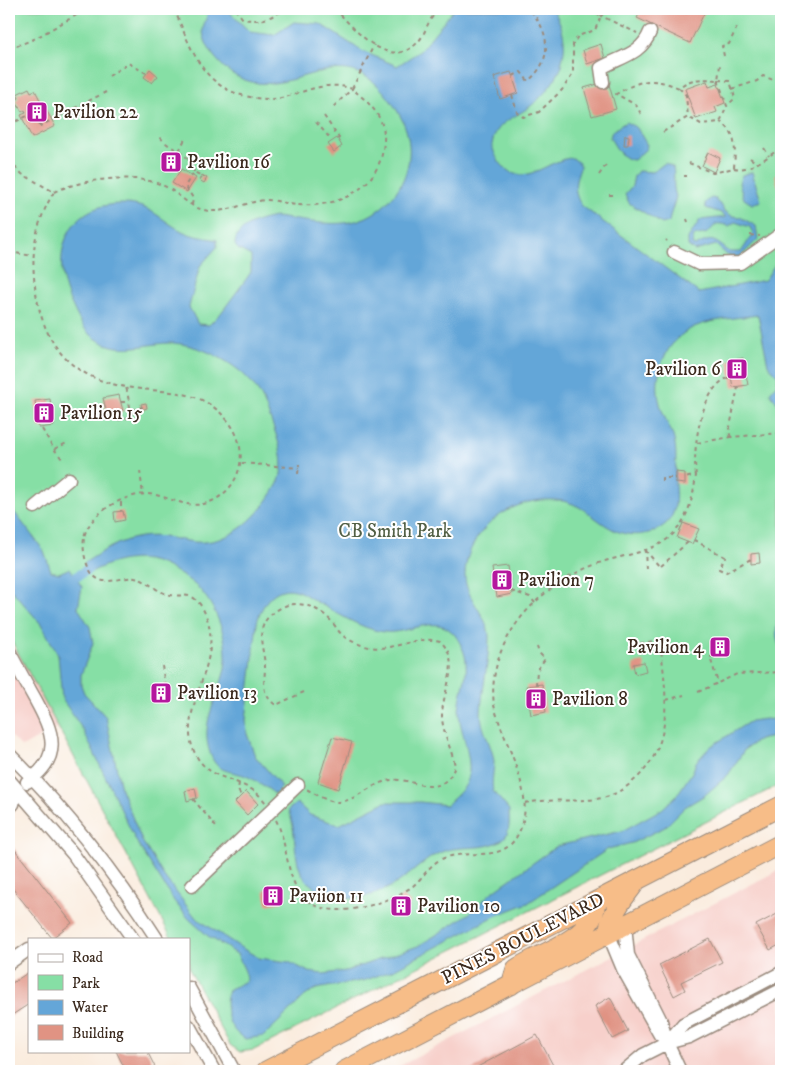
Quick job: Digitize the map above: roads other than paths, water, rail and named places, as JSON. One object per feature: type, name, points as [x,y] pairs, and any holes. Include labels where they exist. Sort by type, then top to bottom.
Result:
[{"type":"highway","name":"PINES BOULEVARD","points":[[266,1071],[781,806]]},
{"type":"highway","name":"PINES BOULEVARD","points":[[344,1071],[511,986],[625,924],[781,844]]},
{"type":"highway","points":[[608,933],[610,921],[617,908],[637,880]]},
{"type":"highway","points":[[511,986],[516,969],[584,929],[596,910],[595,902]]},
{"type":"street","points":[[603,82],[601,68],[638,50],[644,44],[650,32]]},
{"type":"street","points":[[674,252],[699,264],[740,263],[781,234]]},
{"type":"street","points":[[35,507],[68,479]]},
{"type":"street","points":[[9,651],[47,720],[53,738],[50,757],[33,778],[12,786]]},
{"type":"street","points":[[9,754],[33,778],[101,858],[156,938]]},
{"type":"street","points":[[192,886],[298,785]]},
{"type":"street","points":[[9,808],[13,804],[12,786]]},
{"type":"street","points":[[12,786],[73,854],[132,938]]},
{"type":"street","points":[[625,924],[628,955],[661,1021],[667,1043],[680,1071]]},
{"type":"street","points":[[608,933],[620,963],[654,1028],[667,1043]]},
{"type":"street","points":[[9,963],[28,950]]},
{"type":"street","points":[[667,1043],[682,1024],[781,973]]},
{"type":"street","points":[[190,990],[234,1071]]},
{"type":"street","points":[[624,1071],[643,1055],[667,1043],[689,1037],[781,990]]},
{"type":"street","points":[[190,1028],[214,1071]]},
{"type":"water","points":[[207,9],[226,9],[250,32],[274,35],[294,22],[320,24],[362,51],[397,66],[420,51],[454,9],[553,9],[563,35],[564,49],[561,64],[563,64],[554,81],[532,105],[507,121],[497,130],[492,145],[496,156],[503,166],[511,173],[519,175],[528,174],[564,159],[573,158],[581,165],[577,176],[576,191],[582,206],[699,293],[765,280],[781,255],[781,408],[770,393],[777,383],[778,376],[768,365],[758,315],[717,320],[694,327],[675,341],[663,359],[658,381],[658,393],[661,408],[675,441],[676,453],[675,505],[673,515],[665,525],[643,534],[627,534],[612,529],[573,504],[549,500],[532,501],[515,507],[500,516],[486,527],[475,541],[468,557],[465,574],[468,591],[488,629],[489,647],[481,720],[494,761],[493,791],[509,810],[506,836],[497,843],[490,845],[444,851],[427,860],[389,888],[378,893],[355,898],[332,896],[320,891],[304,877],[297,860],[293,829],[288,810],[297,803],[310,815],[339,825],[385,802],[420,802],[447,805],[459,793],[467,783],[469,762],[459,712],[465,681],[466,659],[460,642],[455,635],[445,627],[437,625],[419,626],[393,632],[375,630],[348,620],[295,590],[288,589],[275,593],[265,603],[257,623],[246,720],[247,734],[255,756],[282,787],[275,794],[250,778],[219,767],[213,760],[208,748],[207,736],[210,713],[222,679],[226,658],[220,624],[203,593],[193,583],[173,570],[153,561],[132,559],[111,563],[91,572],[84,563],[111,547],[141,537],[155,536],[195,542],[221,539],[243,526],[262,508],[276,487],[282,465],[278,441],[261,396],[248,378],[228,363],[217,356],[192,346],[180,344],[169,343],[128,348],[109,345],[87,331],[73,307],[66,290],[62,272],[62,254],[66,238],[74,224],[86,213],[102,206],[133,205],[155,213],[186,233],[217,240],[217,247],[200,266],[189,307],[198,324],[209,325],[221,313],[251,272],[251,256],[238,249],[235,245],[236,238],[244,228],[256,222],[276,217],[329,223],[359,220],[373,214],[391,199],[400,187],[408,163],[409,146],[406,129],[398,112],[378,86],[359,73],[339,69],[280,82],[259,83],[238,77],[232,74],[215,58],[204,38],[203,31]]},
{"type":"water","points":[[626,122],[637,128],[647,145],[646,149],[634,160],[622,155],[610,138],[612,131]]},
{"type":"water","points":[[665,163],[673,167],[676,196],[669,222],[662,224],[629,203],[625,194],[632,186],[634,176],[638,171],[653,172]]},
{"type":"water","points":[[752,172],[761,201],[752,204],[744,199],[739,183],[742,175]]},
{"type":"water","points":[[711,198],[716,199],[723,207],[723,210],[756,226],[758,239],[740,257],[727,255],[716,245],[695,251],[688,246],[688,238],[700,220],[726,217],[721,213],[706,208],[705,203]],"holes":[[[735,222],[750,227],[753,234],[741,252],[730,252],[711,240],[696,246],[692,245],[694,236],[707,233],[717,224],[729,226]]]},
{"type":"water","points":[[9,505],[44,551],[51,571],[59,573],[70,568],[82,587],[78,608],[90,627],[93,643],[81,675],[81,685],[84,693],[106,717],[121,789],[142,841],[163,875],[196,918],[259,958],[289,962],[309,972],[323,974],[346,971],[418,946],[470,913],[491,893],[557,846],[622,831],[662,809],[677,795],[693,771],[696,762],[710,747],[751,721],[765,719],[781,720],[781,735],[759,740],[745,749],[728,775],[705,795],[685,807],[665,827],[632,843],[608,849],[528,903],[495,916],[393,970],[366,980],[316,989],[305,996],[264,1036],[246,1039],[240,1036],[231,1025],[228,1019],[226,1004],[228,990],[246,981],[245,971],[237,954],[208,936],[189,919],[174,901],[136,841],[83,730],[62,699],[58,655],[41,624],[9,587]]},
{"type":"water","points":[[781,606],[781,649],[776,633]]},
{"type":"waterway","points":[[76,577],[88,569]]},
{"type":"place","name":"Pavilion 22","points":[[37,112]]},
{"type":"place","name":"Pavilion 16","points":[[171,162]]},
{"type":"place","name":"Pavilion 6","points":[[737,369]]},
{"type":"place","name":"Pavilion 15","points":[[44,413]]},
{"type":"place","name":"Pavilion 7","points":[[502,580]]},
{"type":"place","name":"Pavilion 4","points":[[720,647]]},
{"type":"place","name":"Pavilion 13","points":[[161,693]]},
{"type":"place","name":"Pavilion 8","points":[[536,699]]},
{"type":"place","name":"Paviion 11","points":[[273,896]]},
{"type":"place","name":"Pavilion 10","points":[[401,906]]},
{"type":"park label","name":"CB Smith Park","points":[[395,531]]}]
